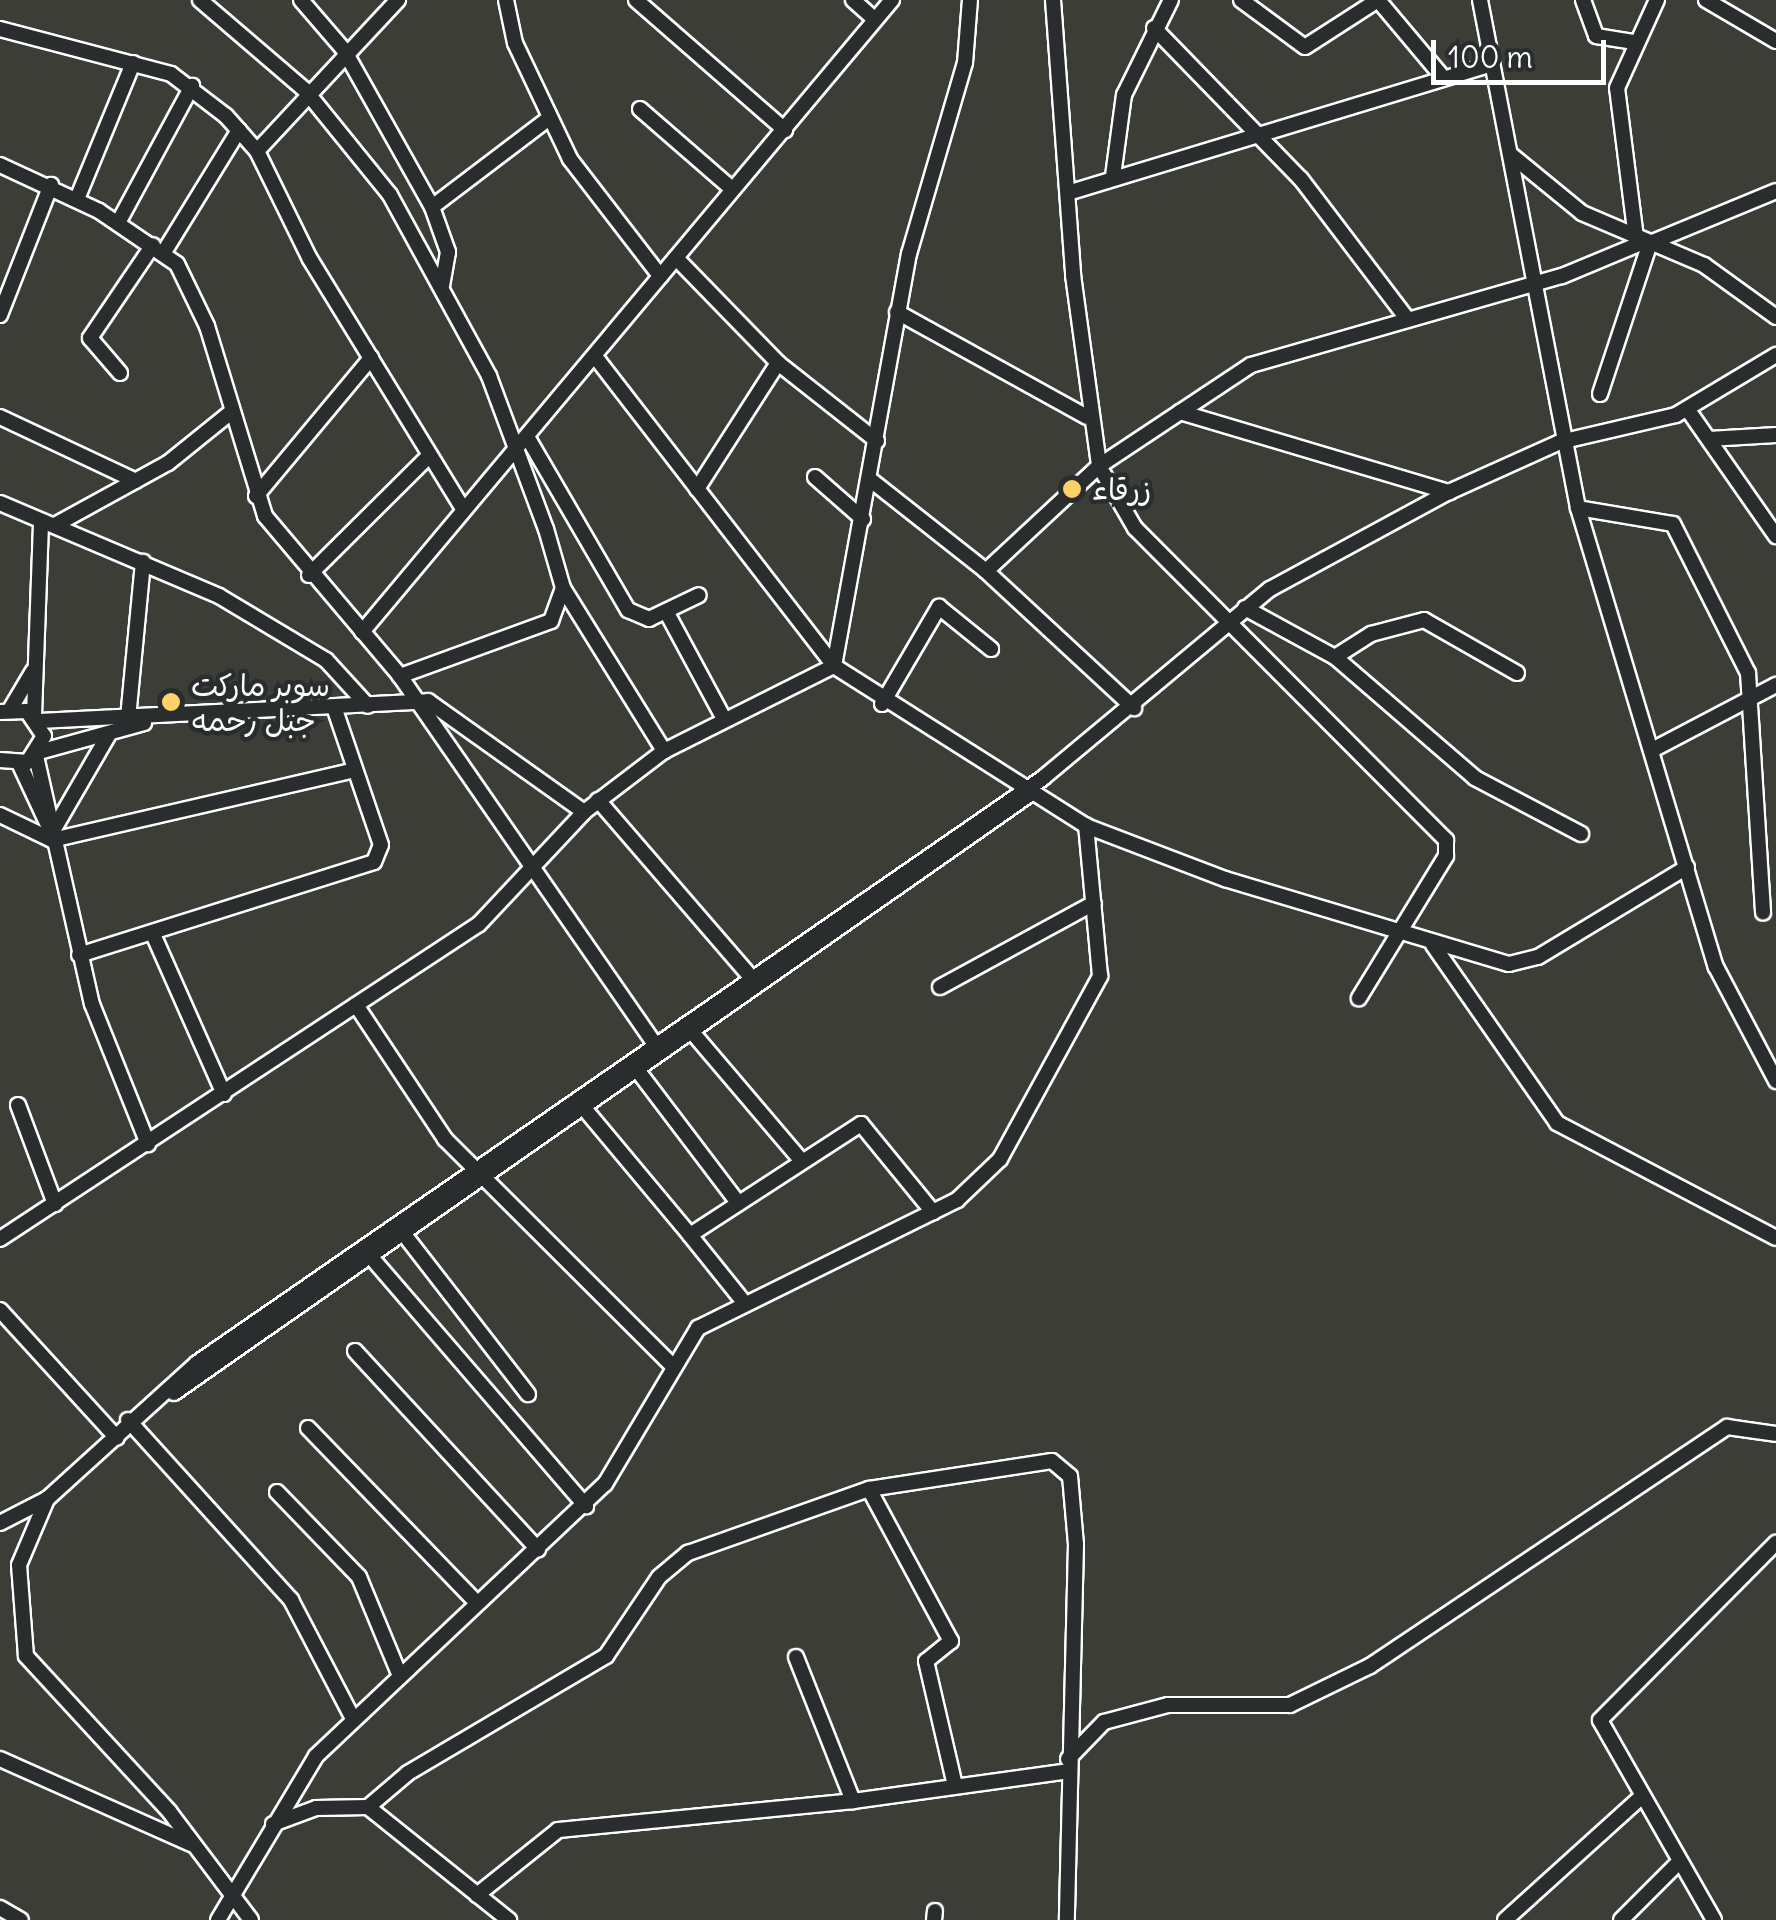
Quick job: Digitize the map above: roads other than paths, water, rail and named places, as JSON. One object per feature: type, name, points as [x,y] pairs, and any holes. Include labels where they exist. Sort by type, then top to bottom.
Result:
[{"type":"street","points":[[200,0],[305,90],[374,172],[442,285],[525,445],[628,610],[650,619],[699,595]]},
{"type":"street","points":[[301,0],[344,50],[432,207],[448,252],[442,285]]},
{"type":"street","points":[[257,151],[305,90],[398,0]]},
{"type":"street","points":[[506,0],[548,120],[660,276]]},
{"type":"street","points":[[636,0],[785,130]]},
{"type":"street","points":[[853,0],[874,20]]},
{"type":"street","points":[[362,632],[462,507],[525,445],[660,276],[892,0]]},
{"type":"street","points":[[834,666],[872,482],[897,312],[964,62],[970,0]]},
{"type":"street","points":[[1053,0],[1088,416],[1099,466],[1136,528],[1446,840],[1401,932],[1359,998]]},
{"type":"street","points":[[1113,176],[1124,94],[1171,0]]},
{"type":"street","points":[[1242,0],[1305,47],[1378,0],[1440,74]]},
{"type":"street","points":[[1480,0],[1560,442],[1578,508],[1656,748],[1716,967],[1776,1081]]},
{"type":"street","points":[[1583,0],[1596,36],[1635,42]]},
{"type":"street","points":[[1600,394],[1644,241],[1617,105],[1635,42],[1657,0]]},
{"type":"street","points":[[1706,0],[1776,41]]},
{"type":"street","points":[[1154,28],[1256,129],[1405,316]]},
{"type":"street","points":[[0,29],[133,63],[192,86],[239,130],[257,151],[370,358],[462,507]]},
{"type":"street","points":[[77,199],[133,63]]},
{"type":"street","points":[[1071,192],[1256,129],[1440,74],[1491,64]]},
{"type":"street","points":[[118,222],[192,86]]},
{"type":"street","points":[[640,109],[732,189]]},
{"type":"street","points":[[432,207],[548,120]]},
{"type":"street","points":[[120,373],[90,338],[159,249],[239,130]]},
{"type":"street","points":[[1510,153],[1582,213],[1725,277],[1776,318]]},
{"type":"street","points":[[0,165],[51,185],[159,249],[207,326],[256,496],[308,574],[400,676],[658,1048]]},
{"type":"street","points":[[0,315],[51,185]]},
{"type":"street","points":[[986,571],[1099,466],[1266,357],[1534,283],[1776,191]]},
{"type":"street","points":[[676,258],[778,363],[877,441]]},
{"type":"street","points":[[897,312],[1088,416]]},
{"type":"street","points":[[365,1251],[403,1232],[480,1172],[638,1072],[658,1048],[692,1032],[1023,794],[1134,708],[1245,608],[1449,492],[1560,442],[1688,410],[1776,355]]},
{"type":"street","points":[[256,496],[370,358]]},
{"type":"street","points":[[597,358],[834,666],[882,704],[1023,794],[1086,826],[1433,945],[1524,962],[1687,867]]},
{"type":"street","points":[[697,488],[778,363]]},
{"type":"street","points":[[1688,410],[1776,536]]},
{"type":"street","points":[[1180,412],[1449,492]]},
{"type":"street","points":[[48,523],[136,481],[230,413]]},
{"type":"street","points":[[0,416],[136,481]]},
{"type":"street","points":[[1709,439],[1776,435]]},
{"type":"street","points":[[525,445],[562,588],[664,751]]},
{"type":"street","points":[[308,574],[430,455]]},
{"type":"street","points":[[814,477],[864,519]]},
{"type":"street","points":[[872,482],[986,571],[1134,708]]},
{"type":"street","points":[[0,502],[142,562],[316,654],[368,706]]},
{"type":"street","points":[[1578,508],[1673,524],[1754,696],[1762,914]]},
{"type":"street","points":[[48,523],[34,670],[38,754],[50,832],[79,956],[148,1144]]},
{"type":"street","points":[[128,718],[142,562]]},
{"type":"street","points":[[400,676],[543,629],[562,588]]},
{"type":"street","points":[[882,704],[939,607],[991,649]]},
{"type":"street","points":[[1245,608],[1336,657],[1462,769],[1581,834]]},
{"type":"street","points":[[667,613],[722,716]]},
{"type":"street","points":[[1336,657],[1371,634],[1424,620],[1517,673]]},
{"type":"street","points":[[0,1238],[479,924],[534,873],[584,812],[664,751],[722,716],[834,666]]},
{"type":"street","points":[[34,670],[4,709],[36,718],[128,718],[335,710],[416,700],[442,706],[584,812]]},
{"type":"street","points":[[1656,748],[1776,685]]},
{"type":"street","points":[[79,956],[374,862],[381,846],[335,710]]},
{"type":"street","points":[[50,832],[8,766],[160,717]]},
{"type":"street","points":[[50,832],[73,783],[110,734]]},
{"type":"street","points":[[0,816],[50,832],[355,770]]},
{"type":"street","points":[[0,1523],[47,1499],[130,1422],[365,1251],[658,1048],[750,976],[1023,794]]},
{"type":"street","points":[[598,800],[750,976]]},
{"type":"street","points":[[1759,814],[1776,810]]},
{"type":"street","points":[[218,1920],[268,1827],[351,1715],[474,1600],[586,1506],[617,1467],[671,1364],[698,1328],[742,1300],[932,1212],[1000,1159],[1092,997],[1101,968],[1086,826]]},
{"type":"street","points":[[940,987],[1094,903]]},
{"type":"street","points":[[153,934],[224,1094]]},
{"type":"street","points":[[1433,945],[1557,1123],[1776,1238]]},
{"type":"street","points":[[356,1006],[435,1126],[671,1364]]},
{"type":"street","points":[[692,1032],[800,1159]]},
{"type":"street","points":[[638,1072],[736,1200]]},
{"type":"street","points":[[18,1106],[55,1204]]},
{"type":"street","points":[[583,1107],[742,1300]]},
{"type":"street","points":[[690,1235],[800,1159],[866,1124],[932,1212]]},
{"type":"street","points":[[403,1232],[528,1394]]},
{"type":"street","points":[[365,1251],[586,1506]]},
{"type":"street","points":[[0,1310],[112,1439]]},
{"type":"street","points":[[355,1351],[538,1548]]},
{"type":"street","points":[[130,1422],[290,1600],[351,1715]]},
{"type":"street","points":[[476,1895],[558,1830],[853,1801],[955,1786],[1068,1765],[1104,1722],[1168,1705],[1290,1706],[1370,1666],[1727,1427],[1776,1434]]},
{"type":"street","points":[[308,1428],[474,1600]]},
{"type":"street","points":[[268,1827],[316,1808],[368,1807],[408,1774],[583,1675],[688,1553],[870,1490],[1046,1461],[1065,1467],[1076,1544],[1067,1920]]},
{"type":"street","points":[[870,1490],[949,1634],[948,1646],[926,1662],[955,1786]]},
{"type":"street","points":[[277,1492],[359,1577],[398,1670]]},
{"type":"street","points":[[47,1499],[19,1565],[26,1656],[197,1846],[251,1920]]},
{"type":"street","points":[[1714,1920],[1638,1800],[1601,1715],[1776,1543]]},
{"type":"street","points":[[796,1657],[853,1801]]},
{"type":"street","points":[[0,1758],[197,1846]]},
{"type":"street","points":[[1505,1920],[1638,1800]]},
{"type":"street","points":[[368,1807],[509,1920]]},
{"type":"street","points":[[1622,1920],[1678,1863]]},
{"type":"street","points":[[0,1908],[21,1920]]},
{"type":"place","name":"زرقاء","points":[[1072,489]]},
{"type":"place","name":"سوبر ماركت جبل رحمه","points":[[171,702]]}]
